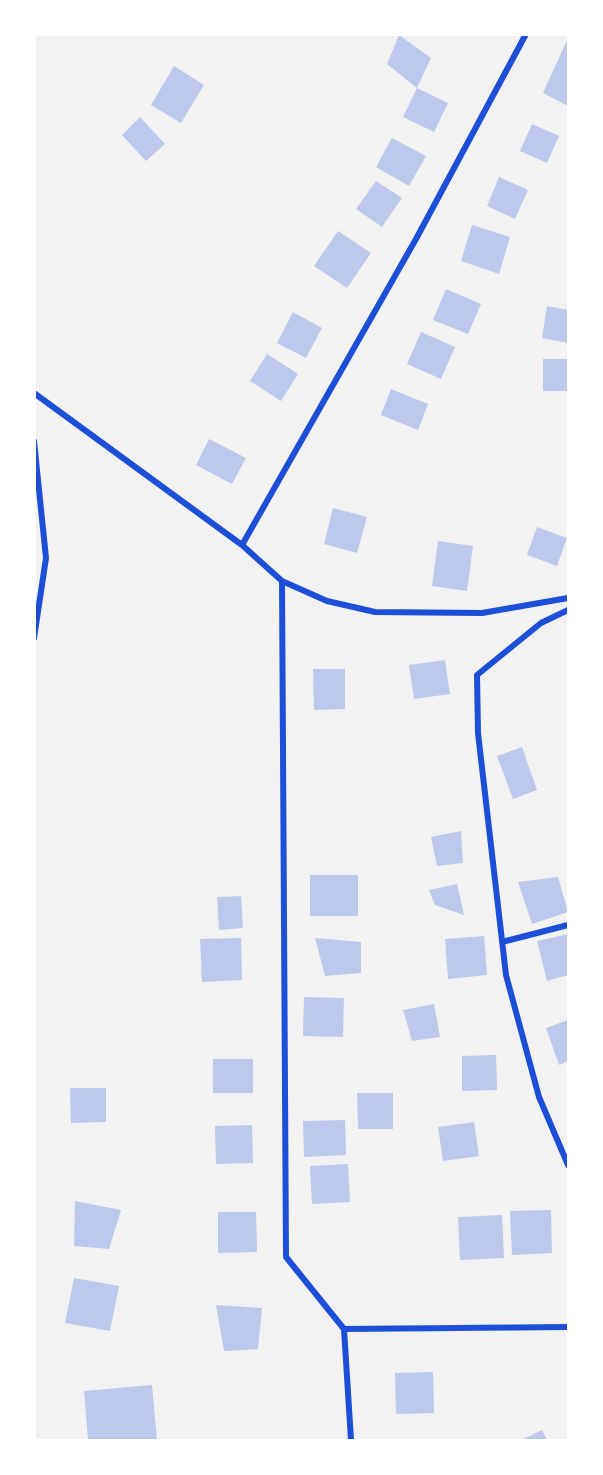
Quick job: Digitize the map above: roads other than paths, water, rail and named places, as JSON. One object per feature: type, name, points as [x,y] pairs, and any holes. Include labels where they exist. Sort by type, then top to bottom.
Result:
[{"type":"street","points":[[242,546],[416,239],[526,34]]},
{"type":"street","points":[[34,393],[242,546],[282,581],[327,601],[375,612],[482,613],[568,598]]},
{"type":"street","points":[[34,441],[46,558],[34,638]]},
{"type":"street","points":[[282,581],[286,1257],[344,1329],[351,1440]]},
{"type":"street","points":[[568,610],[541,623],[477,675],[478,733],[506,975],[539,1097],[568,1165]]},
{"type":"street","points":[[502,942],[568,925]]},
{"type":"street","points":[[344,1329],[568,1327]]}]
